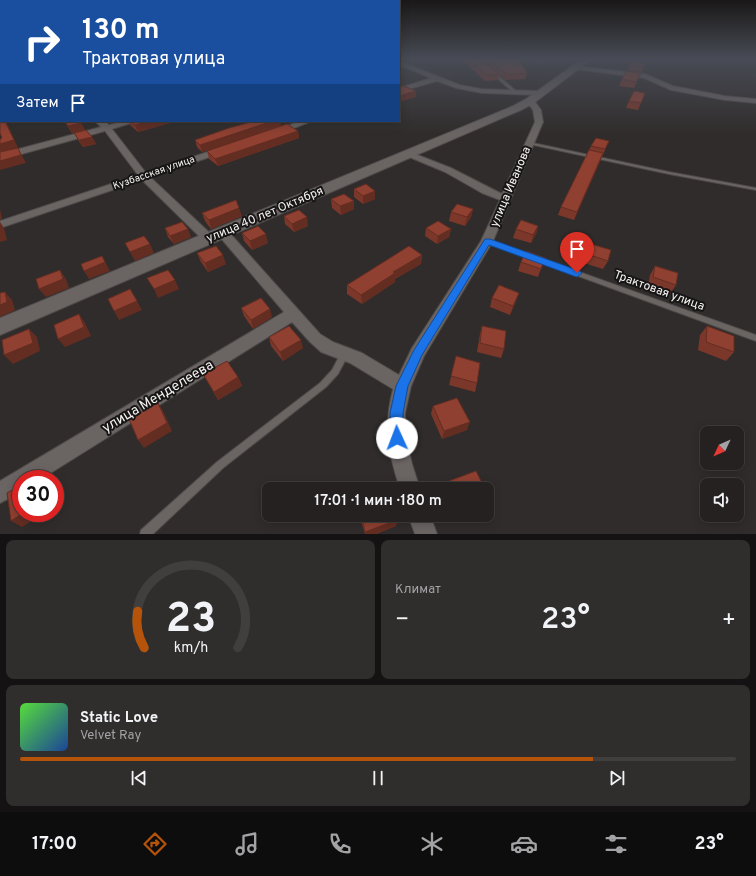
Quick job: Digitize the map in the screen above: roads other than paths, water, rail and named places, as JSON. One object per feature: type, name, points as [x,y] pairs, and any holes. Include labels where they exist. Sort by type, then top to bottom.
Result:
[{"type":"street","points":[[400,90],[419,84]]},
{"type":"street","points":[[451,84],[469,90],[515,92],[535,97],[553,84]]},
{"type":"street","points":[[662,84],[671,88],[725,98],[756,101]]},
{"type":"street","name":"улица Иванова","points":[[408,482],[402,464],[397,438],[396,413],[402,386],[418,353],[488,241],[539,122],[535,97]]},
{"type":"street","name":"улица 40 лет Октября","points":[[0,327],[407,154],[535,97]]},
{"type":"street","points":[[101,122],[144,177],[209,239]]},
{"type":"street","points":[[0,157],[130,122]]},
{"type":"street","points":[[263,136],[305,122]]},
{"type":"street","name":"Кузбасская улица","points":[[0,225],[233,146]]},
{"type":"street","points":[[407,154],[448,170],[486,191],[506,199]]},
{"type":"street","points":[[223,233],[315,338],[327,347],[344,355],[356,358],[402,386]]},
{"type":"street","name":"улица Менделеева","points":[[37,470],[293,314]]},
{"type":"street","name":"улица Менделеева","points":[[0,493],[12,485]]},
{"type":"street","points":[[422,522],[426,534]]},
{"type":"lane","points":[[506,84],[515,92]]},
{"type":"lane","points":[[529,143],[669,173],[756,189]]},
{"type":"lane","name":"Трактовая улица","points":[[488,241],[756,338]]},
{"type":"lane","points":[[145,534],[220,465],[323,385],[335,372],[344,355]]}]
